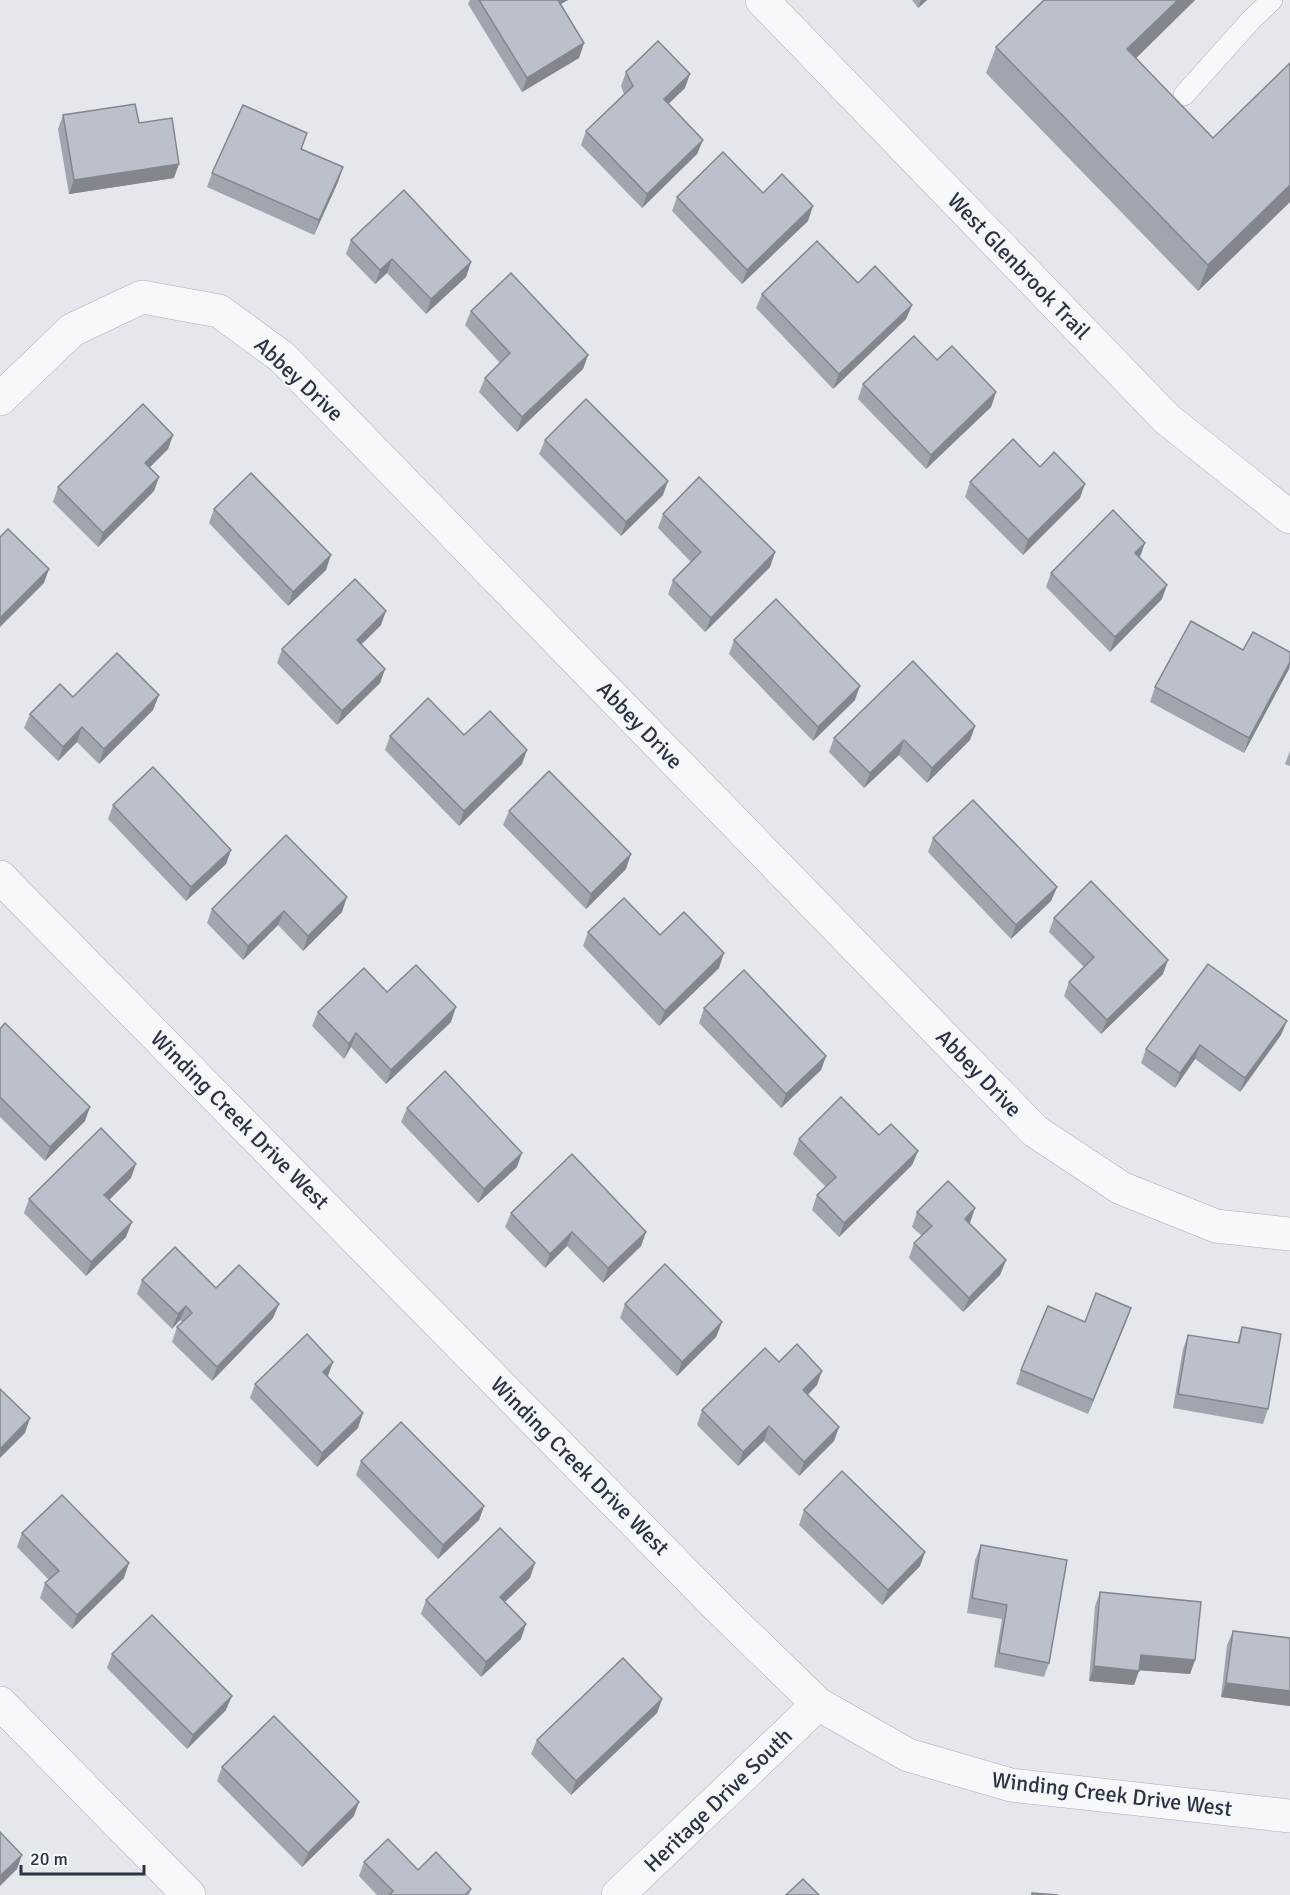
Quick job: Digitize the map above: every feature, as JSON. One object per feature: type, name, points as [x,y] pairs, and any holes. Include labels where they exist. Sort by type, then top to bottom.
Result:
[{"type":"street","name":"West Glenbrook Trail","points":[[762,0],[1167,419],[1290,518]]},
{"type":"street","name":"Abbey Drive","points":[[0,399],[72,330],[142,297],[219,311],[282,357],[1035,1131],[1121,1188],[1216,1226],[1290,1234]]},
{"type":"street","name":"Winding Creek Drive West","points":[[0,877],[720,1609],[818,1704],[908,1755],[1011,1785],[1290,1816]]},
{"type":"street","points":[[0,1703],[189,1895]]},
{"type":"street","name":"Heritage Drive South","points":[[618,1895],[818,1704]]},
{"type":"lane","points":[[1184,95],[1251,20],[1272,0]]},
{"type":"building","points":[[479,0],[558,0],[584,43],[527,78]]},
{"type":"building","points":[[1044,0],[1178,0],[1127,49],[1213,138],[1290,63],[1290,185],[1208,265],[996,47]]},
{"type":"building","points":[[658,41],[690,74],[664,99],[703,140],[647,194],[586,131],[633,86],[626,72]]},
{"type":"building","points":[[135,104],[139,123],[172,118],[179,164],[74,180],[63,115]]},
{"type":"building","points":[[243,105],[307,133],[301,149],[343,167],[319,220],[212,173]]},
{"type":"building","points":[[723,152],[763,193],[782,174],[813,206],[747,270],[677,197]]},
{"type":"building","points":[[404,190],[471,262],[431,299],[392,259],[380,270],[351,240]]},
{"type":"building","points":[[817,241],[858,283],[875,266],[912,305],[839,374],[762,294]]},
{"type":"building","points":[[511,273],[588,355],[522,417],[485,378],[510,353],[471,311]]},
{"type":"building","points":[[914,336],[937,360],[952,346],[996,392],[931,455],[863,384]]},
{"type":"building","points":[[586,399],[668,481],[626,522],[545,440]]},
{"type":"building","points":[[143,404],[173,435],[145,463],[159,477],[103,533],[58,487]]},
{"type":"building","points":[[1013,439],[1040,467],[1054,452],[1085,484],[1028,540],[970,482]]},
{"type":"building","points":[[251,473],[331,555],[293,592],[214,509]]},
{"type":"building","points":[[699,477],[775,552],[711,618],[673,580],[701,552],[663,514]]},
{"type":"building","points":[[1113,510],[1145,543],[1135,553],[1167,585],[1115,637],[1051,573]]},
{"type":"building","points":[[8,529],[49,569],[0,618],[0,537]]},
{"type":"building","points":[[355,579],[386,611],[357,640],[385,669],[342,711],[282,649]]},
{"type":"building","points":[[776,599],[860,686],[818,727],[734,640]]},
{"type":"building","points":[[1191,621],[1243,650],[1253,632],[1290,652],[1290,662],[1249,738],[1155,687]]},
{"type":"building","points":[[117,653],[159,695],[104,749],[82,727],[63,747],[30,714],[60,684],[73,697]]},
{"type":"building","points":[[913,661],[975,726],[932,768],[904,740],[870,773],[834,738]]},
{"type":"building","points":[[428,698],[464,735],[490,711],[527,750],[464,811],[390,736]]},
{"type":"building","points":[[153,767],[231,850],[191,887],[113,805]]},
{"type":"building","points":[[549,771],[631,854],[591,894],[509,811]]},
{"type":"building","points":[[973,800],[1057,887],[1016,925],[933,838]]},
{"type":"building","points":[[286,835],[347,897],[308,936],[284,911],[248,946],[212,909]]},
{"type":"building","points":[[1091,881],[1168,960],[1107,1020],[1069,982],[1094,957],[1054,918]]},
{"type":"building","points":[[624,898],[660,935],[684,912],[724,953],[665,1011],[588,932]]},
{"type":"building","points":[[1208,964],[1287,1021],[1245,1078],[1200,1045],[1180,1073],[1146,1049]]},
{"type":"building","points":[[416,965],[456,1007],[391,1070],[356,1033],[349,1044],[318,1012],[364,968],[387,992]]},
{"type":"building","points":[[744,970],[826,1056],[786,1094],[704,1008]]},
{"type":"building","points":[[5,1023],[90,1107],[50,1147],[0,1097],[0,1029]]},
{"type":"building","points":[[445,1071],[522,1153],[484,1189],[407,1108]]},
{"type":"building","points":[[841,1097],[879,1135],[891,1124],[918,1151],[844,1223],[817,1195],[836,1177],[799,1139]]},
{"type":"building","points":[[101,1128],[136,1164],[104,1195],[132,1222],[91,1262],[29,1199]]},
{"type":"building","points":[[572,1154],[646,1232],[608,1268],[572,1232],[550,1254],[511,1213]]},
{"type":"building","points":[[948,1181],[975,1208],[965,1219],[1006,1260],[969,1298],[914,1243],[932,1226],[917,1212]]},
{"type":"building","points":[[175,1247],[216,1288],[239,1265],[279,1304],[217,1367],[177,1327],[192,1313],[186,1306],[178,1314],[142,1280]]},
{"type":"building","points":[[665,1264],[722,1322],[682,1362],[625,1304]]},
{"type":"building","points":[[1096,1293],[1131,1308],[1093,1400],[1021,1370],[1048,1306],[1085,1322]]},
{"type":"building","points":[[1242,1327],[1281,1334],[1268,1409],[1178,1394],[1188,1335],[1239,1343]]},
{"type":"building","points":[[307,1334],[333,1362],[323,1372],[363,1413],[322,1453],[255,1384]]},
{"type":"building","points":[[797,1344],[822,1371],[803,1390],[839,1427],[804,1462],[769,1426],[743,1452],[702,1410],[765,1348],[779,1362]]},
{"type":"building","points":[[0,1389],[30,1418],[0,1449]]},
{"type":"building","points":[[401,1422],[484,1506],[443,1545],[361,1461]]},
{"type":"building","points":[[842,1471],[925,1552],[888,1590],[804,1510]]},
{"type":"building","points":[[62,1495],[129,1563],[77,1615],[45,1583],[59,1571],[22,1533]]},
{"type":"building","points":[[500,1528],[535,1563],[500,1597],[526,1624],[486,1662],[426,1600]]},
{"type":"building","points":[[981,1545],[1067,1560],[1049,1663],[999,1653],[1007,1605],[972,1598]]},
{"type":"building","points":[[1100,1592],[1201,1602],[1195,1660],[1141,1655],[1139,1671],[1094,1666]]},
{"type":"building","points":[[152,1615],[232,1696],[193,1735],[112,1654]]},
{"type":"building","points":[[1233,1631],[1290,1638],[1290,1691],[1226,1683]]},
{"type":"building","points":[[623,1658],[662,1699],[576,1781],[537,1740]]},
{"type":"building","points":[[274,1716],[359,1802],[308,1853],[222,1767]]},
{"type":"building","points":[[0,1832],[22,1855],[0,1876]]},
{"type":"building","points":[[388,1839],[418,1870],[436,1852],[471,1889],[465,1895],[389,1895],[393,1891],[364,1862]]},
{"type":"building","points":[[803,1879],[819,1895],[786,1895]]},
{"type":"building","points":[[1032,1893],[1058,1895],[1032,1895]]}]
